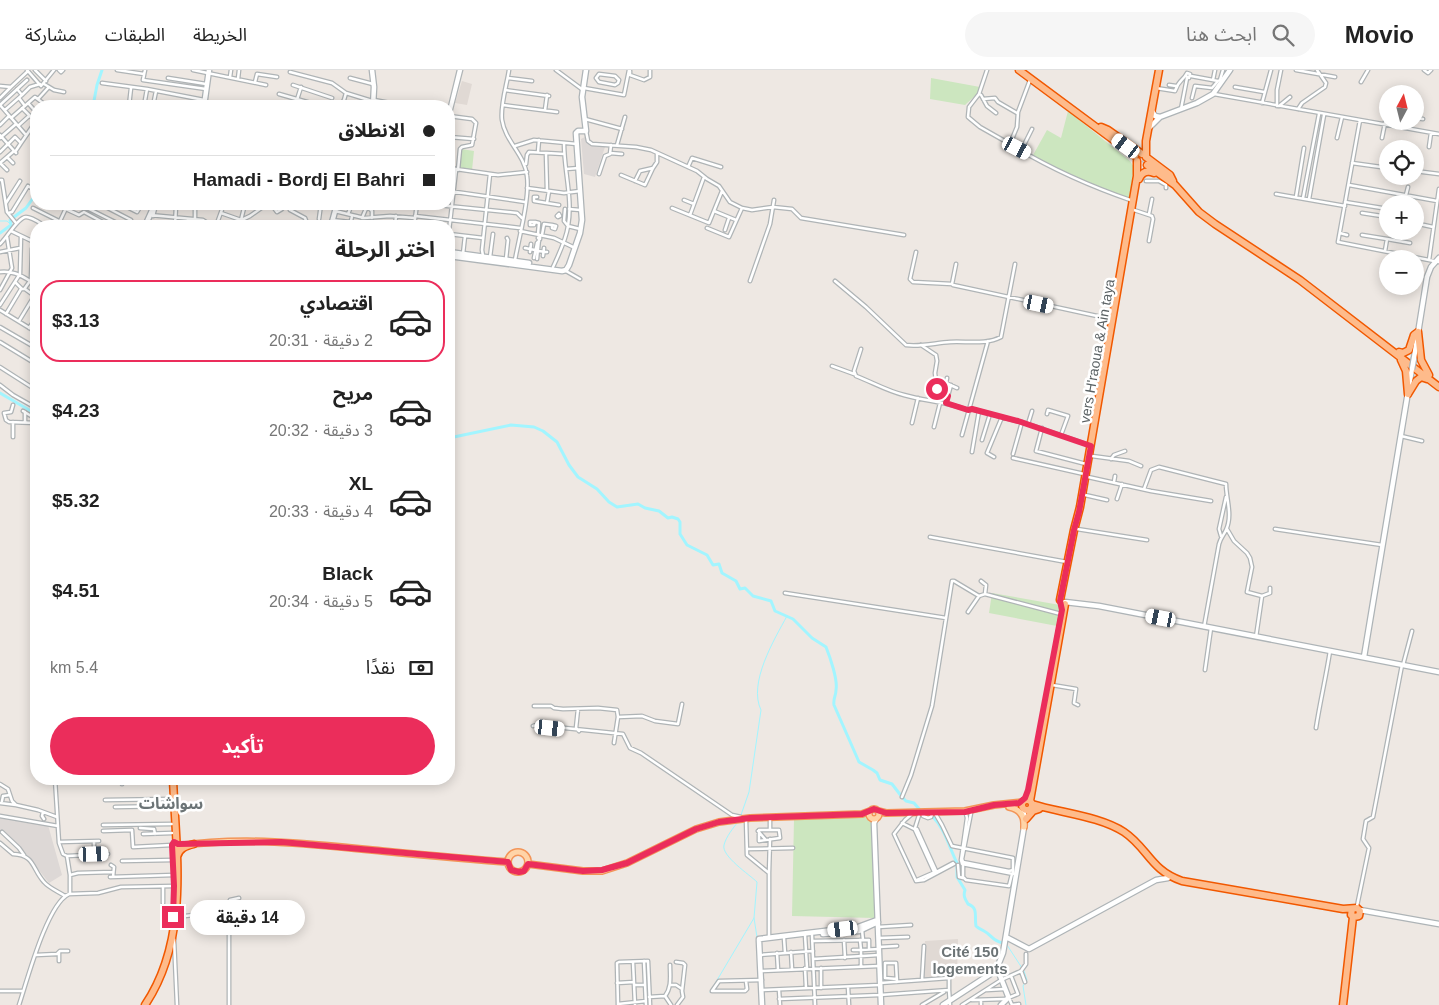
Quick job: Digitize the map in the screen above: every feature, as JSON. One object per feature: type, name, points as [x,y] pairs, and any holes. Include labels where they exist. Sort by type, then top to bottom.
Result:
[{"type":"highway","points":[[1019,70],[1104,134],[1142,159]]},
{"type":"highway","points":[[1025,70],[1174,183],[1200,212],[1215,224],[1300,280],[1439,385]]},
{"type":"highway","points":[[1142,159],[1144,138],[1157,70]]},
{"type":"highway","points":[[1142,159],[1146,146],[1157,70]]},
{"type":"highway","points":[[1101,127],[1131,147],[1163,181],[1170,184],[1174,183]]},
{"type":"highway","points":[[1027,803],[1050,685],[1068,562],[1087,476],[1138,179],[1134,161],[1104,134]]},
{"type":"highway","points":[[1131,147],[1139,146],[1144,138]]},
{"type":"highway","points":[[1142,159],[1148,156],[1146,146]]},
{"type":"highway","points":[[1123,150],[1142,159]]},
{"type":"highway","name":"vers H'raoua & Ain taya","points":[[1063,602],[1092,456],[1142,159]]},
{"type":"highway","points":[[1138,179],[1146,172],[1154,173]]},
{"type":"highway","points":[[1398,353],[1404,353],[1409,350],[1418,332]]},
{"type":"highway","points":[[1418,332],[1421,360],[1429,375]]},
{"type":"highway","points":[[1398,353],[1429,375],[1439,385]]},
{"type":"highway","points":[[1398,353],[1406,370],[1408,394]]},
{"type":"highway","points":[[1408,394],[1420,378],[1439,385]]},
{"type":"highway","points":[[1027,803],[1063,602]]},
{"type":"highway","points":[[172,785],[172,824],[174,832],[182,840],[194,844]]},
{"type":"highway","points":[[144,1005],[161,975],[174,932],[176,917],[172,785]]},
{"type":"highway","points":[[1027,803],[1035,802],[1041,808],[1099,822],[1123,832],[1139,846],[1158,869],[1182,881],[1343,909],[1356,913]]},
{"type":"highway","points":[[1027,803],[1100,825],[1122,834],[1136,846],[1154,868],[1168,878],[1195,888],[1356,913]]},
{"type":"highway","points":[[1025,819],[1033,811],[1041,808]]},
{"type":"highway","points":[[144,1005],[159,975],[168,946],[173,917],[175,862],[182,848],[194,844]]},
{"type":"highway","points":[[1343,1005],[1356,913]]},
{"type":"highway","points":[[1347,1005],[1356,913]]},
{"type":"main road","points":[[935,812],[968,814],[1027,803]]},
{"type":"main road","points":[[528,864],[583,871],[608,870],[627,863],[696,829],[733,818],[862,814],[874,817],[886,813],[965,812],[994,805],[1027,803]]},
{"type":"main road","points":[[1009,807],[1021,813],[1024,827]]},
{"type":"main road","points":[[175,845],[287,842],[435,857],[508,862]]},
{"type":"main road","points":[[518,852],[526,856],[528,864],[524,871],[519,872],[511,870],[508,862],[510,856],[518,852]]},
{"type":"street","points":[[35,70],[39,72],[43,83]]},
{"type":"street","points":[[59,70],[61,72],[63,70]]},
{"type":"street","points":[[117,70],[144,72],[143,80],[208,87]]},
{"type":"street","points":[[193,70],[209,71],[266,85]]},
{"type":"street","points":[[230,77],[231,70]]},
{"type":"street","points":[[238,79],[239,70]]},
{"type":"street","points":[[372,70],[373,100]]},
{"type":"street","points":[[453,100],[460,70]]},
{"type":"street","points":[[509,70],[502,123],[527,172],[527,188],[515,260]]},
{"type":"street","points":[[558,70],[583,90]]},
{"type":"street","points":[[586,70],[583,90],[586,131],[589,144],[643,148],[657,153],[698,171],[719,186],[730,202],[742,208],[752,210],[792,209],[801,218],[904,236]]},
{"type":"street","points":[[608,75],[609,70]]},
{"type":"street","points":[[573,84],[583,90],[624,95],[629,70]]},
{"type":"street","points":[[629,70],[630,75],[644,80],[650,77],[650,70]]},
{"type":"street","points":[[987,70],[978,94],[970,107],[968,117],[971,121],[1056,170],[1087,185],[1133,201]]},
{"type":"street","points":[[1183,70],[1187,74],[1218,81]]},
{"type":"street","points":[[1213,80],[1215,70]]},
{"type":"street","points":[[1192,98],[1195,86],[1212,88],[1220,80],[1222,70]]},
{"type":"street","points":[[1148,130],[1160,117],[1214,94],[1230,70]]},
{"type":"street","points":[[1262,103],[1271,70]]},
{"type":"street","points":[[1278,106],[1277,90],[1280,70]]},
{"type":"street","points":[[1296,70],[1335,77]]},
{"type":"street","points":[[1298,109],[1302,103],[1325,87],[1326,83],[1317,70]]},
{"type":"street","points":[[1361,82],[1368,70]]},
{"type":"street","points":[[1424,70],[1428,73],[1432,70]]},
{"type":"street","points":[[0,98],[27,71],[48,88],[64,92]]},
{"type":"street","points":[[26,135],[2,110],[19,98],[30,87],[43,83],[52,71]]},
{"type":"street","points":[[102,83],[206,100],[209,71]]},
{"type":"street","points":[[255,82],[257,72],[277,78]]},
{"type":"street","points":[[290,72],[332,83],[346,93],[365,100]]},
{"type":"street","points":[[597,74],[608,75],[618,78],[617,84],[596,80],[597,74]]},
{"type":"street","points":[[1155,88],[1174,91],[1177,83],[1187,74]]},
{"type":"street","points":[[1181,108],[1187,74]]},
{"type":"street","points":[[168,78],[208,87]]},
{"type":"street","points":[[350,78],[374,84]]},
{"type":"street","points":[[508,78],[532,81]]},
{"type":"street","points":[[1010,144],[1017,127],[1018,112],[1030,78]]},
{"type":"street","points":[[0,105],[27,80]]},
{"type":"street","points":[[293,85],[332,98]]},
{"type":"street","points":[[0,86],[11,87]]},
{"type":"street","points":[[1169,86],[1176,86]]},
{"type":"street","points":[[130,100],[131,87]]},
{"type":"street","points":[[279,94],[297,100],[301,87]]},
{"type":"street","points":[[1235,87],[1264,92]]},
{"type":"street","points":[[32,100],[35,97],[38,99],[48,88]]},
{"type":"street","points":[[18,89],[22,95]]},
{"type":"street","points":[[145,100],[146,89]]},
{"type":"street","points":[[505,90],[548,95],[545,110]]},
{"type":"street","points":[[154,100],[156,91]]},
{"type":"street","points":[[344,100],[346,93]]},
{"type":"street","points":[[978,94],[987,106],[996,113]]},
{"type":"street","points":[[1214,94],[1379,123]]},
{"type":"street","points":[[1278,106],[1290,97]]},
{"type":"street","points":[[15,152],[1,136],[29,116],[19,98]]},
{"type":"street","points":[[983,99],[995,98],[998,102],[1019,114]]},
{"type":"street","points":[[0,125],[30,102]]},
{"type":"street","points":[[503,105],[557,112]]},
{"type":"street","points":[[25,106],[30,109]]},
{"type":"street","points":[[1151,109],[1153,115],[1160,117]]},
{"type":"street","points":[[1303,198],[1319,113]]},
{"type":"street","points":[[1309,199],[1324,114]]},
{"type":"street","points":[[617,145],[625,117]]},
{"type":"street","points":[[1337,138],[1342,117]]},
{"type":"street","points":[[455,118],[474,120],[476,123],[471,146],[460,148],[455,185]]},
{"type":"street","points":[[585,119],[622,129]]},
{"type":"street","points":[[1360,120],[1338,242],[1380,250]]},
{"type":"street","points":[[1017,148],[1024,145],[1032,130]]},
{"type":"street","points":[[1382,138],[1383,130]]},
{"type":"street","points":[[1415,130],[1439,134]]},
{"type":"street","points":[[565,271],[581,229],[583,211],[576,132],[586,131]]},
{"type":"street","points":[[7,170],[0,164],[15,152],[30,132]]},
{"type":"street","points":[[1429,148],[1431,133]]},
{"type":"street","points":[[0,152],[16,137],[21,143]]},
{"type":"street","points":[[455,137],[474,139]]},
{"type":"street","points":[[515,146],[539,140],[576,144]]},
{"type":"street","points":[[538,152],[539,140]]},
{"type":"street","points":[[553,269],[564,242],[570,209],[564,143]]},
{"type":"street","points":[[599,174],[606,156],[610,153],[611,145]]},
{"type":"street","points":[[1296,197],[1304,148]]},
{"type":"street","points":[[525,166],[528,153],[564,154]]},
{"type":"street","points":[[546,153],[547,203]]},
{"type":"street","points":[[610,153],[622,154]]},
{"type":"street","points":[[621,175],[645,186],[657,162],[657,153]]},
{"type":"street","points":[[8,158],[13,163]]},
{"type":"street","points":[[688,167],[692,158],[721,167]]},
{"type":"street","points":[[1352,163],[1379,167]]},
{"type":"street","points":[[566,168],[579,168]]},
{"type":"street","points":[[634,181],[640,171],[654,168]]},
{"type":"street","points":[[457,170],[506,175],[527,172]]},
{"type":"street","points":[[1424,172],[1439,174]]},
{"type":"street","points":[[481,257],[490,174]]},
{"type":"street","points":[[690,215],[704,177]]},
{"type":"street","points":[[0,179],[8,213],[16,223]]},
{"type":"street","points":[[5,204],[20,181]]},
{"type":"street","points":[[1146,181],[1163,181],[1166,188]]},
{"type":"street","points":[[1349,185],[1406,195],[1408,187]]},
{"type":"street","points":[[8,213],[12,212],[28,186],[30,187]]},
{"type":"street","points":[[527,188],[569,193],[581,191]]},
{"type":"street","points":[[1429,260],[1439,189]]},
{"type":"street","points":[[672,208],[709,223],[722,191]]},
{"type":"street","points":[[455,192],[525,202]]},
{"type":"street","points":[[1276,194],[1379,208]]},
{"type":"street","points":[[537,197],[534,197],[534,201],[559,205]]},
{"type":"street","points":[[1424,198],[1437,201]]},
{"type":"street","points":[[1149,214],[1152,199]]},
{"type":"street","points":[[684,200],[694,204]]},
{"type":"street","points":[[750,280],[770,224],[774,200]]},
{"type":"street","points":[[455,206],[517,213],[522,218]]},
{"type":"street","points":[[707,228],[729,237],[742,208]]},
{"type":"street","points":[[562,216],[565,209]]},
{"type":"street","points":[[570,209],[583,211]]},
{"type":"street","points":[[37,210],[58,220]]},
{"type":"street","points":[[68,210],[79,216],[84,212],[99,220]]},
{"type":"street","points":[[91,210],[111,220]]},
{"type":"street","points":[[112,210],[131,220]]},
{"type":"street","points":[[148,220],[153,210]]},
{"type":"street","points":[[175,218],[176,210]]},
{"type":"street","points":[[195,219],[196,210]]},
{"type":"street","points":[[218,220],[222,210]]},
{"type":"street","points":[[241,220],[243,210]]},
{"type":"street","points":[[221,213],[241,220],[250,216],[257,210]]},
{"type":"street","points":[[290,210],[306,220]]},
{"type":"street","points":[[319,219],[321,210]]},
{"type":"street","points":[[348,214],[350,210]]},
{"type":"street","points":[[362,218],[365,210]]},
{"type":"street","points":[[370,218],[371,210]]},
{"type":"street","points":[[415,220],[416,210]]},
{"type":"street","points":[[332,220],[334,211],[362,218],[396,216],[450,220],[451,210]]},
{"type":"street","points":[[1134,210],[1152,216],[1149,241]]},
{"type":"street","points":[[714,211],[736,221]]},
{"type":"street","points":[[1362,213],[1379,216]]},
{"type":"street","points":[[151,215],[204,220]]},
{"type":"street","points":[[351,220],[352,216]]},
{"type":"street","points":[[396,216],[396,220]]},
{"type":"street","points":[[562,216],[568,226],[581,229]]},
{"type":"street","points":[[562,216],[569,217]]},
{"type":"street","points":[[0,244],[8,238],[16,223],[22,218],[28,217],[34,220]]},
{"type":"street","points":[[725,230],[729,218]]},
{"type":"street","points":[[455,221],[520,230],[564,242],[575,248]]},
{"type":"street","points":[[535,222],[539,224],[540,237]]},
{"type":"street","points":[[535,259],[544,224],[552,225]]},
{"type":"street","points":[[1424,225],[1433,227]]},
{"type":"street","points":[[12,231],[30,240]]},
{"type":"street","points":[[1340,233],[1347,235]]},
{"type":"street","points":[[455,234],[483,238]]},
{"type":"street","points":[[490,257],[493,234]]},
{"type":"street","points":[[1362,235],[1379,238]]},
{"type":"street","points":[[0,305],[20,274],[22,236]]},
{"type":"street","points":[[463,254],[465,236]]},
{"type":"street","points":[[1,287],[12,268],[8,238]]},
{"type":"street","points":[[506,259],[507,238]]},
{"type":"street","points":[[1395,240],[1410,242]]},
{"type":"street","points":[[530,251],[531,244]]},
{"type":"street","points":[[0,252],[20,248]]},
{"type":"street","points":[[525,248],[530,251],[543,249],[547,252]]},
{"type":"street","points":[[542,256],[543,249]]},
{"type":"street","points":[[916,252],[911,281],[952,284],[953,286],[1113,319]]},
{"type":"street","points":[[455,254],[565,271],[580,279]]},
{"type":"street","points":[[455,255],[515,260],[553,269],[563,269],[570,262]]},
{"type":"street","points":[[1424,259],[1438,261]]},
{"type":"street","points":[[1364,658],[1427,277],[1431,266],[1438,261]]},
{"type":"street","points":[[952,284],[956,264]]},
{"type":"street","points":[[834,281],[866,307],[906,344],[921,345],[988,341],[1002,336],[1015,264]]},
{"type":"street","points":[[0,272],[10,271],[30,280],[6,314]]},
{"type":"street","points":[[0,272],[7,277]]},
{"type":"street","points":[[14,282],[30,292]]},
{"type":"street","points":[[19,322],[30,305]]},
{"type":"street","points":[[0,310],[29,328]]},
{"type":"street","points":[[0,327],[30,344]]},
{"type":"street","points":[[962,435],[988,341]]},
{"type":"street","points":[[0,342],[30,360]]},
{"type":"street","points":[[921,345],[936,355],[935,373],[937,389],[948,396]]},
{"type":"street","points":[[854,374],[861,349]]},
{"type":"street","points":[[832,366],[896,392],[1022,422],[1061,435],[1063,438],[1091,446]]},
{"type":"street","points":[[0,367],[30,386]]},
{"type":"street","points":[[947,378],[946,383],[957,388]]},
{"type":"street","points":[[0,385],[30,404]]},
{"type":"street","points":[[946,403],[951,385]]},
{"type":"street","points":[[912,423],[918,398]]},
{"type":"street","points":[[934,427],[940,403]]},
{"type":"street","points":[[13,405],[11,412],[4,413],[6,420],[9,422],[30,422]]},
{"type":"street","points":[[1047,414],[1048,410],[1068,416],[1061,435]]},
{"type":"street","points":[[25,422],[24,411],[30,416]]},
{"type":"street","points":[[972,452],[979,411]]},
{"type":"street","points":[[1028,424],[1032,411]]},
{"type":"street","points":[[982,440],[990,414]]},
{"type":"street","points":[[994,457],[987,453],[1002,417]]},
{"type":"street","points":[[13,422],[13,437]]},
{"type":"street","points":[[1022,422],[1013,456],[1087,476],[1211,502]]},
{"type":"street","points":[[1042,428],[1036,451],[1088,464]]},
{"type":"street","points":[[1401,436],[1422,440]]},
{"type":"street","points":[[1111,459],[1114,455],[1124,451]]},
{"type":"street","points":[[1092,456],[1132,462],[1141,466]]},
{"type":"street","points":[[1144,489],[1151,470],[1159,467],[1226,484],[1226,496],[1218,529],[1221,536]]},
{"type":"street","points":[[1114,482],[1115,476]]},
{"type":"street","points":[[1117,499],[1122,484]]},
{"type":"street","points":[[1085,495],[1108,500]]},
{"type":"street","points":[[1204,627],[1221,536],[1227,529],[1229,513],[1226,496]]},
{"type":"street","points":[[1077,529],[1147,540]]},
{"type":"street","points":[[1227,529],[1234,541],[1250,558],[1252,567],[1247,592],[1262,596],[1270,593],[1270,588]]},
{"type":"street","points":[[1275,529],[1383,546]]},
{"type":"street","points":[[930,537],[1068,562]]},
{"type":"street","points":[[902,797],[911,775],[932,706],[952,581],[979,596]]},
{"type":"street","points":[[981,581],[986,585],[985,594]]},
{"type":"street","points":[[785,593],[946,618]]},
{"type":"street","points":[[968,612],[979,596],[985,594],[1061,614]]},
{"type":"street","points":[[1256,637],[1262,596]]},
{"type":"street","points":[[1063,602],[1099,606],[1439,672]]},
{"type":"street","points":[[1205,670],[1211,628]]},
{"type":"street","points":[[1412,631],[1403,665],[1373,817],[1366,821],[1363,834],[1363,840],[1369,848],[1356,913],[1371,912],[1439,924]]},
{"type":"street","points":[[1316,728],[1330,651]]},
{"type":"street","points":[[1050,685],[1076,689],[1074,703],[1078,706]]},
{"type":"street","points":[[618,717],[642,716],[678,724],[682,704]]},
{"type":"street","points":[[534,706],[617,710],[618,717],[614,743]]},
{"type":"street","points":[[578,709],[576,728],[579,731]]},
{"type":"street","points":[[533,726],[623,734],[630,748],[641,753],[733,818]]},
{"type":"street","points":[[0,784],[6,787],[16,805]]},
{"type":"street","points":[[55,785],[59,842],[63,854],[67,856],[108,854]]},
{"type":"street","points":[[10,796],[3,796],[1,802],[57,817]]},
{"type":"street","points":[[105,800],[172,802]]},
{"type":"street","points":[[116,806],[172,802]]},
{"type":"street","points":[[943,1005],[950,1003],[996,968],[1003,953],[1027,803]]},
{"type":"street","points":[[43,812],[42,816],[44,819]]},
{"type":"street","points":[[919,812],[902,823],[894,834],[916,881],[954,864],[936,873]]},
{"type":"street","points":[[919,812],[915,829],[936,873]]},
{"type":"street","points":[[935,812],[954,847],[1013,858],[1013,870],[1009,886],[959,877],[958,865]]},
{"type":"street","points":[[963,878],[963,848],[968,814]]},
{"type":"street","points":[[0,816],[58,826]]},
{"type":"street","points":[[874,817],[881,1005]]},
{"type":"street","points":[[770,818],[770,830]]},
{"type":"street","points":[[746,819],[747,855],[770,873]]},
{"type":"street","points":[[902,823],[915,829]]},
{"type":"street","points":[[103,825],[172,824]]},
{"type":"street","points":[[140,828],[154,829],[155,834]]},
{"type":"street","points":[[102,831],[132,830],[133,847],[175,845]]},
{"type":"street","points":[[778,830],[780,831],[780,838],[765,839],[761,842],[758,841],[758,831],[778,830]]},
{"type":"street","points":[[758,831],[765,839]]},
{"type":"street","points":[[2,832],[20,848],[34,865],[45,883],[65,896]]},
{"type":"street","points":[[143,834],[174,832]]},
{"type":"street","points":[[769,938],[770,848],[772,839]]},
{"type":"street","points":[[59,842],[99,841]]},
{"type":"street","points":[[94,842],[94,854]]},
{"type":"street","points":[[0,843],[13,854],[25,856]]},
{"type":"street","points":[[747,849],[794,848]]},
{"type":"street","points":[[67,856],[70,894]]},
{"type":"street","points":[[122,861],[175,862]]},
{"type":"street","points":[[963,863],[1008,871],[1013,870]]},
{"type":"street","points":[[963,863],[1012,874]]},
{"type":"street","points":[[112,865],[114,866],[112,877],[174,875]]},
{"type":"street","points":[[70,875],[113,872]]},
{"type":"street","points":[[1006,937],[1029,949],[1159,878],[1168,878]]},
{"type":"street","points":[[19,1005],[49,920],[60,899],[70,894],[98,893],[120,887],[174,886]]},
{"type":"street","points":[[163,887],[163,903]]},
{"type":"street","points":[[229,1005],[229,924],[226,911],[230,900],[239,898]]},
{"type":"street","points":[[176,917],[238,910]]},
{"type":"street","points":[[229,924],[242,931],[256,930],[255,919]]},
{"type":"street","points":[[759,941],[759,939],[769,938],[843,933],[862,930],[878,923]]},
{"type":"street","points":[[759,941],[878,923],[911,926]]},
{"type":"street","points":[[861,966],[862,930]]},
{"type":"street","points":[[174,932],[177,1005]]},
{"type":"street","points":[[843,933],[845,958]]},
{"type":"street","points":[[812,934],[815,1005]]},
{"type":"street","points":[[805,935],[806,988]]},
{"type":"street","points":[[878,938],[908,937]]},
{"type":"street","points":[[784,938],[785,953]]},
{"type":"street","points":[[813,941],[869,940],[869,949]]},
{"type":"street","points":[[759,941],[762,1005]]},
{"type":"street","points":[[853,950],[897,946]]},
{"type":"street","points":[[922,980],[924,946]]},
{"type":"street","points":[[36,955],[68,951]]},
{"type":"street","points":[[760,955],[813,951]]},
{"type":"street","points":[[58,952],[59,961]]},
{"type":"street","points":[[791,952],[792,969]]},
{"type":"street","points":[[48,954],[49,961]]},
{"type":"street","points":[[777,954],[778,970]]},
{"type":"street","points":[[962,1005],[1001,980],[1022,970],[1026,964],[1026,954]]},
{"type":"street","points":[[813,959],[879,955]]},
{"type":"street","points":[[633,961],[635,1003]]},
{"type":"street","points":[[646,961],[617,963],[618,1004],[635,1003],[665,996]]},
{"type":"street","points":[[646,961],[645,985],[648,999]]},
{"type":"street","points":[[646,961],[648,1005]]},
{"type":"street","points":[[676,962],[685,965],[682,989],[683,998],[677,1005]]},
{"type":"street","points":[[897,980],[896,963],[885,963],[886,979],[897,980],[922,980],[949,978],[950,1003]]},
{"type":"street","points":[[665,996],[670,984],[670,965]]},
{"type":"street","points":[[761,971],[879,966]]},
{"type":"street","points":[[821,968],[821,988]]},
{"type":"street","points":[[996,968],[1006,989],[1008,999],[1012,1005],[1019,1004]]},
{"type":"street","points":[[1022,970],[1025,982]]},
{"type":"street","points":[[1001,1005],[1018,994],[1011,976]]},
{"type":"street","points":[[746,981],[747,989],[745,991],[717,992],[714,987],[720,981],[762,980]]},
{"type":"street","points":[[762,990],[848,987],[880,984],[897,980]]},
{"type":"street","points":[[617,983],[645,985]]},
{"type":"street","points":[[670,984],[682,989]]},
{"type":"street","points":[[848,987],[849,1005]]},
{"type":"street","points":[[986,990],[1006,989]]},
{"type":"street","points":[[779,990],[780,1005]]},
{"type":"street","points":[[780,999],[848,997],[949,990]]},
{"type":"street","points":[[922,1005],[949,990]]},
{"type":"street","points":[[0,991],[23,991]]},
{"type":"street","points":[[665,996],[671,1005]]},
{"type":"street","points":[[970,1000],[1008,999]]},
{"type":"street","points":[[981,1000],[982,1005]]},
{"type":"shaded area","points":[[462,81],[472,84],[467,105],[455,103]]},
{"type":"shaded area","points":[[585,137],[590,146],[605,147],[595,177],[584,174],[581,139]]},
{"type":"shaded area","points":[[0,816],[48,825],[62,875],[49,883],[24,851],[0,833]]},
{"type":"shaded area","points":[[958,939],[957,976],[923,978],[925,941]]},
{"type":"green space","points":[[931,78],[980,87],[978,93],[965,105],[930,99]]},
{"type":"green space","points":[[1068,111],[1130,161],[1134,167],[1129,202],[1032,157],[1047,130],[1061,138]]},
{"type":"green space","points":[[461,149],[474,151],[472,170],[459,168]]},
{"type":"green space","points":[[992,593],[1060,605],[1057,626],[989,613]]},
{"type":"green space","points":[[864,816],[872,822],[875,918],[792,916],[794,819]]},
{"type":"waterway","points":[[94,100],[102,70]]},
{"type":"waterway","points":[[0,233],[11,225],[10,220],[26,208],[30,202]]},
{"type":"waterway","points":[[0,221],[7,221],[11,225]]},
{"type":"waterway","points":[[0,393],[30,410]]},
{"type":"waterway","points":[[455,437],[511,425],[534,427],[543,431],[557,442],[569,465],[578,477],[597,489],[609,502],[617,507],[638,504],[645,508],[659,511],[668,518],[678,519],[680,522],[680,534],[687,545],[707,555],[713,565],[719,564],[722,573],[736,581],[740,589],[745,588],[753,596],[771,601],[775,611],[793,619],[812,638],[826,647],[836,680],[834,705],[859,762],[877,773],[880,780],[892,784],[906,801],[914,803],[920,810]]},
{"type":"waterway","points":[[741,815],[749,792],[761,710],[758,699],[760,675],[764,662],[787,616]]},
{"type":"waterway","points":[[933,817],[944,833],[957,863]]},
{"type":"waterway","points":[[710,992],[754,918],[757,882],[731,860],[724,849],[726,839],[738,822]]},
{"type":"waterway","points":[[957,866],[957,877],[965,890],[965,899],[975,910],[976,926],[997,941],[1003,943]]},
{"type":"waterway","points":[[754,918],[757,937]]},
{"type":"waterway","points":[[1007,945],[1022,968]]},
{"type":"waterway","points":[[1024,971],[1027,980],[1023,986],[1026,1005]]},
{"type":"tunnel","points":[[1136,154],[1148,163]]},
{"type":"district","name":"سواشات","points":[[171,803]]},
{"type":"district","name":"Cité 150 logements","points":[[970,960]]},
{"type":"route","points":[[173,917],[172,843],[174,842],[178,844],[262,841],[292,842],[435,857],[508,862],[511,870],[516,872],[524,871],[528,864],[571,870],[596,871],[608,870],[627,863],[696,829],[725,821],[750,818],[862,814],[874,809],[886,813],[965,812],[994,805],[1022,802],[1028,790],[1062,610],[1060,601],[1091,446],[1063,438],[1061,435],[1018,421],[946,403],[948,396],[937,389]]}]
